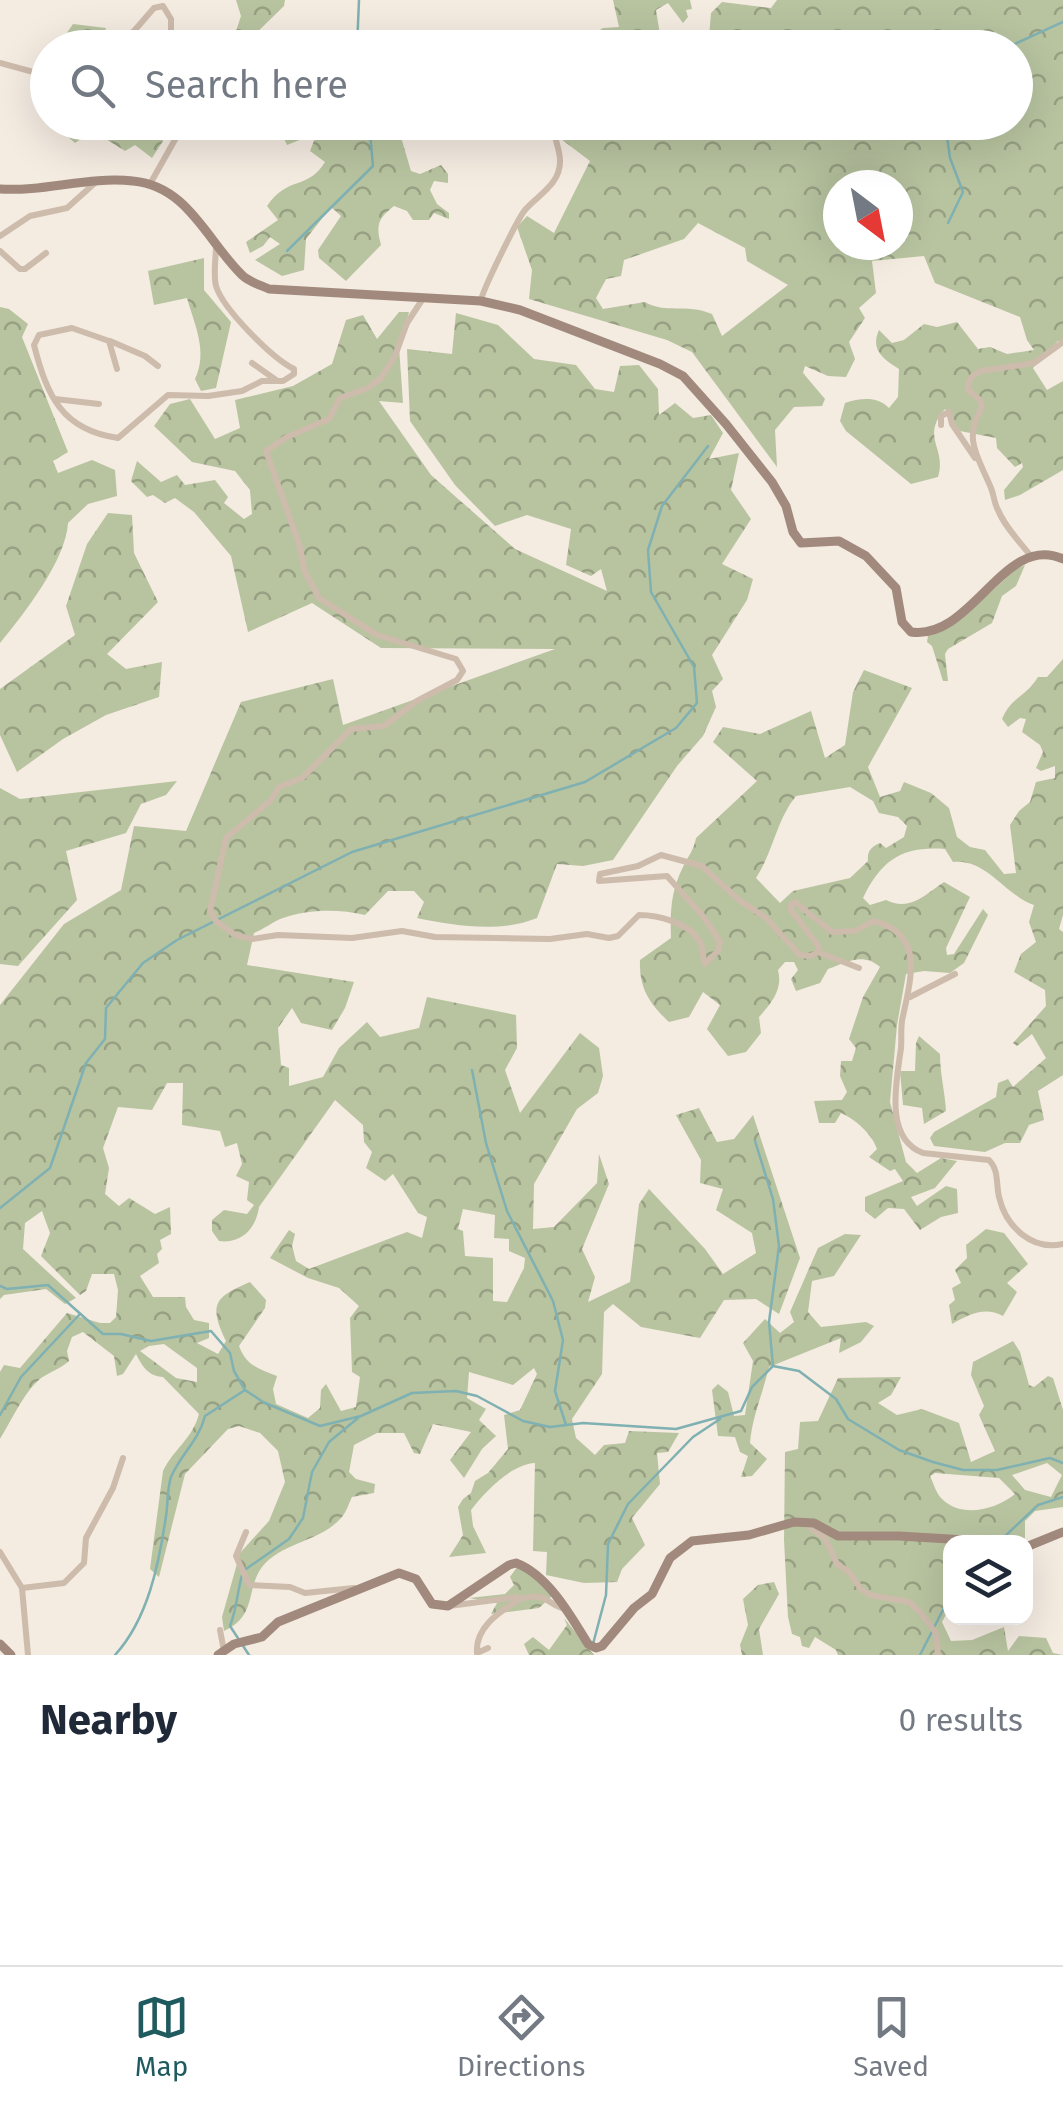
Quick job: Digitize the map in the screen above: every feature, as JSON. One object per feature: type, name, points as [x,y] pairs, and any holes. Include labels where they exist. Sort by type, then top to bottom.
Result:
[{"type":"main road","points":[[0,189],[134,180],[180,200],[244,278],[270,289],[481,301],[556,323],[660,364],[682,376],[704,396],[772,482],[801,542],[839,540],[866,556],[896,588],[902,622],[910,632],[924,634],[966,611],[1014,565],[1030,555],[1051,554],[1063,559]]},
{"type":"main road","points":[[221,1653],[234,1644],[262,1638],[278,1622],[399,1574],[416,1579],[432,1604],[448,1606],[516,1562],[539,1576],[588,1644],[596,1648],[652,1594],[670,1558],[692,1541],[749,1535],[803,1522],[814,1523],[838,1536],[943,1539]]},
{"type":"main road","points":[[1033,1544],[1063,1532]]},
{"type":"street","points":[[135,30],[154,8],[163,6],[171,19],[171,30]]},
{"type":"street","points":[[0,63],[30,71]]},
{"type":"street","points":[[149,185],[175,140]]},
{"type":"street","points":[[481,301],[482,290],[500,262],[515,225],[557,176],[560,159],[556,140]]},
{"type":"street","points":[[0,236],[30,216],[67,208],[96,182]]},
{"type":"street","points":[[158,366],[145,356],[72,328],[39,335],[34,345],[54,399],[68,420],[118,438],[168,395],[208,396],[242,391],[262,381],[278,381],[294,374],[294,369],[281,362],[224,304],[215,283],[216,244]]},
{"type":"street","points":[[0,252],[20,269],[46,254]]},
{"type":"street","points":[[425,296],[381,378],[368,388],[340,398],[329,419],[266,451],[318,598],[377,636],[456,659],[462,671],[457,680],[417,701],[384,726],[352,729],[302,778],[279,787],[271,800],[226,838],[210,911],[216,921],[235,935],[252,939],[278,935],[352,938],[402,930],[435,937],[550,939],[587,934],[618,936],[638,915],[651,915],[694,934],[702,944],[705,964],[718,951],[720,942],[703,916],[667,876],[599,881],[600,874],[669,855],[702,866],[739,900],[766,918],[795,952],[810,956],[818,952],[859,968]]},
{"type":"street","points":[[109,341],[116,370]]},
{"type":"street","points":[[976,459],[972,431],[982,407],[968,390],[972,375],[981,370],[1034,363],[1063,342]]},
{"type":"street","points":[[252,363],[278,381]]},
{"type":"street","points":[[54,399],[99,404]]},
{"type":"street","points":[[941,425],[942,416],[949,412],[952,424],[991,487],[998,512],[1030,555]]},
{"type":"street","points":[[818,952],[819,946],[791,910],[795,902],[832,932],[856,931],[873,921],[898,930],[909,952],[912,983],[902,1019],[894,1085],[898,1123],[904,1138],[913,1149],[923,1152],[989,1160],[995,1166],[1000,1203],[1018,1232],[1032,1242],[1063,1244]]},
{"type":"street","points":[[908,997],[956,974]]},
{"type":"street","points":[[22,1588],[64,1583],[84,1563],[86,1538],[113,1488],[122,1458]]},
{"type":"street","points":[[803,1522],[825,1538],[837,1564],[862,1589],[870,1595],[909,1602],[919,1611],[936,1634],[938,1655]]},
{"type":"street","points":[[246,1532],[236,1556],[249,1585],[290,1587],[306,1593],[360,1588]]},
{"type":"street","points":[[0,1552],[22,1588],[28,1655]]},
{"type":"street","points":[[448,1606],[511,1596],[519,1599]]},
{"type":"street","points":[[488,1648],[477,1653],[476,1646],[485,1627],[519,1599],[547,1597],[564,1610]]},
{"type":"street","points":[[220,1630],[221,1653]]},
{"type":"green space","points":[[236,0],[285,0],[284,6],[259,30],[236,30],[241,16]]},
{"type":"green space","points":[[613,0],[690,0],[692,9],[686,10],[688,17],[683,23],[668,3],[656,10],[659,30],[600,30],[619,27]]},
{"type":"green space","points":[[777,0],[1063,0],[1063,343],[1058,341],[1033,368],[1047,390],[1063,381],[1063,470],[1005,500],[1004,490],[1023,467],[1022,463],[1015,467],[997,448],[996,438],[960,431],[945,409],[934,435],[938,477],[911,484],[846,431],[840,421],[845,403],[868,399],[889,408],[898,397],[899,369],[883,358],[877,348],[879,330],[892,343],[904,340],[924,324],[937,327],[957,322],[978,349],[990,347],[1007,354],[1034,350],[1020,317],[935,283],[924,256],[913,257],[913,170],[823,170],[823,260],[882,260],[872,261],[876,293],[859,308],[865,318],[849,342],[855,359],[846,377],[828,376],[805,366],[803,373],[825,399],[822,406],[794,407],[775,430],[777,467],[692,352],[667,340],[529,299],[532,270],[517,227],[527,216],[554,233],[590,161],[562,140],[1033,140],[1033,30],[710,30],[711,13],[722,2],[771,8]],"holes":[[[698,223],[745,248],[747,261],[788,285],[722,336],[712,314],[645,302],[603,309],[596,298],[606,279],[621,276],[624,260],[684,239]]]},
{"type":"green space","points":[[73,24],[106,28],[105,30],[69,30]]},
{"type":"green space","points":[[107,140],[163,140],[152,158],[135,145],[125,151]]},
{"type":"green space","points":[[314,140],[402,140],[411,171],[420,174],[441,165],[448,174],[448,183],[434,181],[430,190],[437,204],[449,213],[449,219],[434,213],[429,220],[413,220],[407,211],[394,206],[379,223],[381,245],[346,281],[319,258],[318,250],[341,216],[331,207],[306,239],[304,270],[282,276],[255,260],[280,244],[270,237],[250,253],[246,242],[278,220],[267,206],[275,196],[311,177],[325,162],[310,151]]},
{"type":"green space","points":[[204,258],[204,290],[231,322],[216,388],[201,391],[195,379],[199,339],[187,298],[154,305],[148,271]]},
{"type":"green space","points":[[0,307],[28,324],[22,337],[68,452],[53,461],[58,473],[92,460],[115,470],[117,496],[88,504],[68,523],[52,570],[0,643]]},
{"type":"green space","points":[[399,312],[409,312],[399,347],[403,403],[379,401],[431,475],[515,549],[607,591],[601,569],[591,576],[566,565],[571,529],[527,515],[495,526],[455,485],[410,421],[407,349],[452,354],[456,313],[498,325],[534,359],[576,365],[595,389],[614,392],[620,366],[639,365],[658,389],[659,415],[675,403],[693,418],[711,415],[723,433],[709,459],[739,453],[731,490],[751,519],[722,564],[753,579],[747,600],[712,655],[723,679],[712,691],[716,707],[703,736],[677,766],[613,860],[583,866],[557,864],[537,918],[493,927],[432,921],[417,918],[424,902],[414,891],[388,891],[365,915],[303,913],[280,919],[254,933],[247,965],[354,982],[332,1030],[301,1023],[292,1008],[278,1028],[281,1065],[289,1068],[289,1086],[323,1077],[339,1048],[367,1022],[380,1037],[419,1028],[427,997],[516,1015],[517,1048],[505,1070],[520,1113],[580,1033],[599,1048],[603,1076],[598,1093],[577,1109],[534,1184],[533,1229],[554,1227],[597,1183],[599,1154],[609,1184],[582,1249],[595,1277],[588,1302],[630,1282],[639,1204],[649,1189],[723,1274],[756,1253],[752,1233],[716,1210],[723,1189],[700,1183],[701,1160],[676,1115],[699,1108],[717,1142],[734,1139],[753,1115],[800,1258],[779,1314],[756,1299],[724,1300],[700,1338],[641,1327],[613,1304],[604,1312],[602,1374],[572,1419],[576,1438],[595,1455],[604,1445],[625,1443],[629,1431],[679,1433],[668,1452],[657,1453],[660,1484],[632,1518],[645,1545],[622,1569],[617,1582],[584,1583],[546,1575],[547,1552],[533,1551],[535,1463],[508,1474],[471,1510],[473,1526],[486,1553],[449,1557],[463,1535],[458,1507],[471,1493],[475,1481],[488,1473],[508,1449],[504,1415],[520,1410],[537,1374],[534,1368],[513,1385],[469,1372],[467,1398],[486,1409],[479,1420],[496,1436],[482,1449],[464,1478],[450,1460],[471,1432],[433,1424],[420,1454],[414,1453],[404,1433],[377,1433],[354,1445],[349,1472],[356,1479],[375,1484],[374,1493],[352,1497],[343,1516],[332,1526],[270,1559],[257,1575],[242,1618],[224,1631],[222,1617],[240,1553],[269,1521],[285,1482],[278,1451],[260,1433],[239,1426],[228,1429],[185,1474],[159,1577],[150,1569],[163,1471],[199,1414],[163,1377],[146,1370],[136,1354],[123,1374],[117,1376],[114,1356],[83,1332],[72,1337],[67,1351],[69,1361],[35,1384],[0,1439],[0,1372],[4,1365],[20,1368],[67,1313],[110,1323],[116,1317],[118,1290],[114,1274],[92,1274],[86,1291],[80,1295],[41,1256],[50,1233],[42,1211],[25,1223],[23,1249],[76,1298],[65,1304],[46,1289],[4,1295],[0,1299],[0,1005],[64,924],[121,890],[134,826],[186,831],[241,702],[333,679],[343,725],[555,649],[381,648],[312,603],[248,632],[231,556],[194,512],[175,498],[165,503],[153,495],[147,497],[131,481],[137,461],[161,482],[177,475],[185,485],[215,480],[228,497],[224,503],[244,519],[252,514],[250,490],[235,471],[192,462],[154,426],[170,404],[190,399],[215,439],[240,428],[235,400],[293,386],[332,364],[346,320],[363,315],[377,339]],"holes":[[[167,1083],[183,1083],[182,1125],[220,1131],[225,1147],[237,1143],[242,1164],[236,1176],[249,1182],[247,1200],[254,1205],[247,1214],[224,1210],[212,1220],[212,1231],[219,1241],[234,1240],[251,1228],[259,1207],[335,1100],[363,1125],[364,1142],[372,1152],[366,1168],[385,1181],[393,1174],[418,1213],[427,1217],[422,1238],[407,1232],[309,1269],[296,1261],[292,1246],[295,1234],[289,1230],[270,1258],[308,1278],[339,1288],[359,1306],[350,1318],[352,1372],[360,1377],[356,1407],[341,1411],[326,1384],[321,1390],[320,1408],[308,1418],[276,1404],[273,1389],[277,1376],[254,1366],[239,1346],[265,1308],[266,1300],[250,1282],[229,1292],[218,1303],[217,1318],[226,1341],[218,1354],[197,1343],[209,1338],[209,1323],[194,1320],[185,1297],[153,1297],[140,1276],[159,1263],[160,1240],[171,1234],[170,1207],[155,1214],[129,1198],[119,1206],[105,1194],[109,1168],[103,1148],[118,1107],[152,1110]],[[463,1209],[495,1215],[494,1238],[509,1239],[509,1251],[525,1258],[507,1302],[493,1301],[493,1258],[465,1256],[463,1231],[458,1229]],[[164,1344],[197,1368],[197,1382],[176,1378],[140,1351]]]},
{"type":"green space","points":[[108,513],[132,515],[134,553],[158,602],[107,654],[126,669],[162,662],[159,697],[106,715],[17,772],[0,735],[0,689],[75,635],[66,606],[87,544]]},
{"type":"green space","points":[[1025,565],[1016,586],[1002,596],[992,623],[948,649],[948,681],[943,681],[928,636],[972,609]]},
{"type":"green space","points":[[1063,659],[1063,915],[1059,929],[1063,932],[1063,1075],[1038,1091],[1044,1120],[1029,1125],[1020,1143],[1005,1143],[985,1152],[934,1146],[930,1138],[934,1132],[996,1097],[998,1083],[1008,1079],[1013,1087],[1046,1058],[1032,1034],[1017,1046],[1013,1043],[1046,1006],[1045,990],[1014,972],[1021,954],[1036,942],[1029,922],[1034,905],[976,866],[953,862],[945,849],[917,850],[895,858],[878,873],[863,898],[870,905],[886,900],[909,903],[944,882],[970,897],[946,948],[947,955],[954,954],[983,909],[988,915],[964,963],[950,973],[906,974],[897,1025],[890,1102],[906,1162],[917,1173],[941,1158],[957,1161],[935,1188],[911,1197],[917,1206],[946,1186],[957,1189],[958,1213],[941,1217],[920,1230],[904,1209],[888,1208],[875,1219],[865,1211],[865,1197],[903,1181],[895,1169],[890,1171],[869,1157],[877,1149],[875,1143],[852,1119],[841,1113],[835,1123],[819,1123],[814,1101],[842,1100],[847,1092],[840,1076],[841,1061],[852,1061],[856,1048],[849,1039],[863,997],[880,967],[867,960],[848,961],[828,969],[820,983],[796,991],[791,979],[798,970],[794,962],[785,962],[778,970],[775,995],[759,1017],[761,1033],[746,1052],[728,1056],[707,1029],[720,1005],[703,992],[689,1017],[669,1022],[647,994],[640,960],[671,938],[674,893],[696,838],[757,781],[713,742],[723,727],[760,734],[811,711],[825,758],[845,745],[853,692],[864,670],[912,688],[868,767],[880,797],[900,791],[904,782],[931,793],[949,808],[957,837],[970,847],[985,850],[1004,874],[1016,873],[1010,825],[1030,802],[1036,782],[1055,778],[1055,766],[1041,771],[1036,768],[1043,752],[1022,732],[1026,719],[1020,718],[1008,727],[1002,719],[1038,677],[1047,677]],"holes":[[[850,787],[873,801],[879,813],[898,817],[907,826],[904,837],[886,848],[880,843],[874,846],[868,861],[850,878],[793,891],[780,903],[756,878],[796,796]]]},
{"type":"green space","points":[[177,781],[166,795],[141,804],[126,833],[66,851],[77,900],[18,966],[0,964],[0,788],[20,799]]},
{"type":"green space","points":[[919,1036],[940,1054],[946,1111],[924,1124],[922,1108],[903,1105],[900,1071],[915,1071]]},
{"type":"green space","points":[[986,1229],[1004,1233],[1028,1264],[1007,1283],[1017,1292],[1003,1316],[983,1312],[952,1324],[952,1288],[961,1283],[955,1270],[967,1258],[966,1245]]},
{"type":"green space","points":[[845,1234],[861,1235],[834,1276],[812,1281],[808,1312],[821,1327],[866,1322],[874,1326],[861,1342],[839,1353],[841,1338],[769,1367],[750,1443],[767,1459],[752,1476],[741,1477],[748,1456],[740,1452],[735,1437],[718,1436],[712,1390],[718,1384],[728,1392],[734,1416],[745,1415],[753,1361],[743,1343],[765,1319],[780,1333],[794,1322],[790,1312],[818,1248]]},
{"type":"green space","points":[[1013,1341],[1029,1385],[1034,1387],[1048,1376],[1053,1378],[1063,1410],[1063,1507],[1035,1511],[1025,1521],[1025,1535],[943,1535],[942,1622],[951,1641],[972,1640],[1004,1627],[1008,1651],[1019,1636],[1046,1638],[1053,1653],[1063,1655],[838,1655],[815,1637],[809,1648],[802,1646],[800,1637],[792,1634],[788,1617],[784,1540],[785,1452],[798,1449],[800,1422],[818,1421],[838,1378],[901,1377],[891,1395],[878,1403],[897,1415],[922,1409],[959,1423],[971,1462],[995,1451],[979,1415],[984,1406],[971,1375],[973,1362]],"holes":[[[1047,1463],[1062,1475],[1051,1497],[1025,1490],[1012,1475]],[[935,1473],[999,1478],[1015,1494],[988,1508],[968,1510],[949,1505],[939,1496],[930,1476]]]},
{"type":"green space","points":[[517,1567],[532,1574],[552,1596],[539,1608],[491,1614],[497,1603],[469,1598],[505,1594],[514,1585],[510,1577]]},
{"type":"green space","points":[[774,1582],[779,1594],[759,1629],[763,1655],[742,1655],[740,1645],[748,1625],[743,1599],[758,1585]]},
{"type":"green space","points":[[564,1618],[594,1655],[529,1655],[524,1644],[533,1637],[549,1650],[567,1625]]},
{"type":"waterway","points":[[358,30],[359,0]]},
{"type":"waterway","points":[[1033,36],[1063,22]]},
{"type":"waterway","points":[[287,251],[373,166],[371,140]]},
{"type":"waterway","points":[[948,140],[963,192],[948,223]]},
{"type":"waterway","points":[[0,1208],[50,1168],[86,1063],[105,1039],[106,1008],[143,963],[177,940],[352,852],[585,782],[676,728],[697,703],[694,667],[651,592],[648,550],[662,506],[708,446]]},
{"type":"waterway","points":[[472,1070],[486,1143],[507,1211],[553,1301],[563,1340],[555,1391],[566,1425]]},
{"type":"waterway","points":[[755,1141],[773,1199],[779,1246],[769,1322],[773,1366]]},
{"type":"waterway","points":[[0,1286],[7,1289],[48,1285],[103,1334],[151,1341],[211,1331],[230,1353],[234,1371],[245,1390],[263,1402],[320,1426],[361,1416],[412,1393],[456,1391],[477,1396],[523,1421],[550,1427],[583,1423],[676,1429],[741,1411],[752,1387],[773,1366],[799,1371],[836,1399],[848,1419],[899,1450],[933,1462],[963,1470],[997,1470],[1050,1458],[1063,1463]]},
{"type":"waterway","points":[[0,1415],[21,1377],[79,1315]]},
{"type":"waterway","points":[[115,1655],[136,1625],[150,1590],[171,1477],[205,1416],[245,1390]]},
{"type":"waterway","points":[[246,1569],[289,1539],[303,1518],[312,1472],[329,1442],[358,1418]]},
{"type":"waterway","points":[[593,1644],[606,1595],[608,1544],[628,1504],[693,1437],[720,1419]]},
{"type":"waterway","points":[[1006,1535],[1038,1505],[1063,1497]]},
{"type":"waterway","points":[[242,1575],[230,1626],[249,1655]]},
{"type":"waterway","points":[[920,1655],[943,1610]]}]
